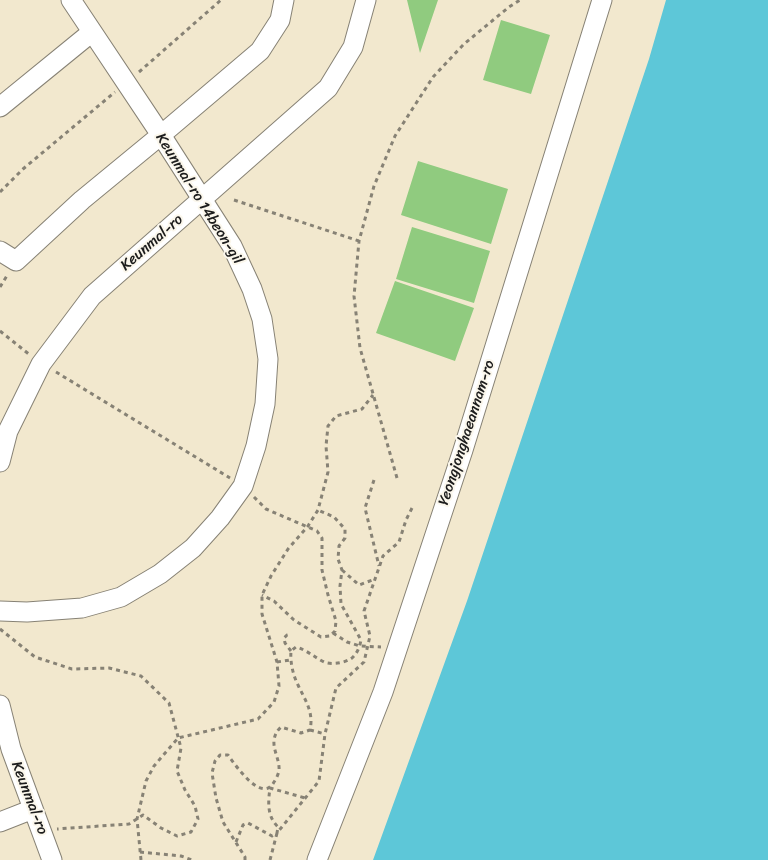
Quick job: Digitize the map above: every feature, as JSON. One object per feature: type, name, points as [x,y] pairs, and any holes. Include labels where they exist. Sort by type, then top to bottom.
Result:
[{"type":"street","name":"Keunmal-ro 14beon-gil","points":[[0,611],[27,612],[82,608],[120,596],[160,574],[193,548],[220,518],[243,486],[256,446],[265,404],[268,359],[262,319],[252,289],[232,246],[71,0]]},
{"type":"street","points":[[0,251],[16,261],[82,200],[260,51],[280,20],[284,0]]},
{"type":"street","name":"Keunmal-ro","points":[[0,462],[8,431],[41,364],[92,296],[328,88],[353,47],[366,0]]},
{"type":"street","name":"Yeongjonghaeannam-ro","points":[[317,860],[386,683],[466,440],[602,0]]},
{"type":"street","points":[[0,107],[92,32]]},
{"type":"street","name":"Keunmal-ro","points":[[0,705],[11,749],[52,860]]},
{"type":"street","points":[[0,822],[33,809]]},
{"type":"path","points":[[0,192],[23,169],[221,0]]},
{"type":"path","points":[[397,478],[360,348],[354,296],[359,241],[374,186],[395,136],[433,77],[464,44],[520,0]]},
{"type":"path","points":[[234,200],[359,241]]},
{"type":"path","points":[[0,331],[41,364],[243,486],[266,510],[317,531],[322,538],[322,570],[336,621],[335,631],[330,636],[321,637],[294,620],[274,602],[262,595]]},
{"type":"path","points":[[141,860],[137,819],[146,781],[154,766],[178,738],[258,719],[274,702],[279,686],[277,662],[262,614],[262,595],[271,576],[288,549],[308,526],[318,510],[328,472],[326,446],[328,426],[336,416],[362,409],[373,396]]},
{"type":"path","points":[[374,480],[365,508],[380,567]]},
{"type":"path","points":[[236,843],[243,825],[248,823],[272,836],[277,833],[319,781],[325,734],[336,688],[364,662],[370,636],[364,611],[383,556],[399,542],[412,508]]},
{"type":"path","points":[[291,651],[296,647],[304,649],[327,663],[340,662],[352,658],[360,646],[361,640],[341,604],[340,586],[342,570],[338,559],[339,546],[345,538],[345,529],[334,517],[318,510]]},
{"type":"path","points":[[342,570],[359,585],[375,579]]},
{"type":"path","points":[[0,628],[35,656],[72,670],[109,668],[141,676],[169,703],[181,748],[177,771],[184,790],[195,806],[198,819],[191,832],[177,836],[161,828],[143,815],[129,824],[41,831]]},
{"type":"path","points":[[332,633],[347,642],[360,646],[387,647]]},
{"type":"path","points":[[291,634],[284,638],[291,651],[290,660],[297,683],[308,703],[312,721],[310,730]]},
{"type":"path","points":[[277,662],[290,660]]},
{"type":"path","points":[[270,860],[278,827],[273,822],[269,810],[270,788],[278,773],[279,762],[274,747],[274,737],[281,727],[301,733],[310,730],[325,734]]},
{"type":"path","points":[[245,860],[245,856],[223,822],[216,798],[212,773],[215,761],[220,755],[228,755],[252,784],[261,788],[270,788],[305,798]]},
{"type":"path","points":[[140,852],[181,856],[192,860]]},
{"type":"path","points":[[178,860],[181,856]]},
{"type":"green space","points":[[407,0],[438,0],[420,53]]},
{"type":"green space","points":[[501,20],[550,35],[531,94],[483,80]]},
{"type":"green space","points":[[418,161],[508,189],[491,244],[401,215]]},
{"type":"green space","points":[[412,227],[490,251],[474,303],[396,279]]},
{"type":"green space","points":[[395,281],[474,308],[455,361],[376,333]]},
{"type":"water","points":[[666,0],[768,0],[768,860],[373,860],[467,601],[649,59]]}]
